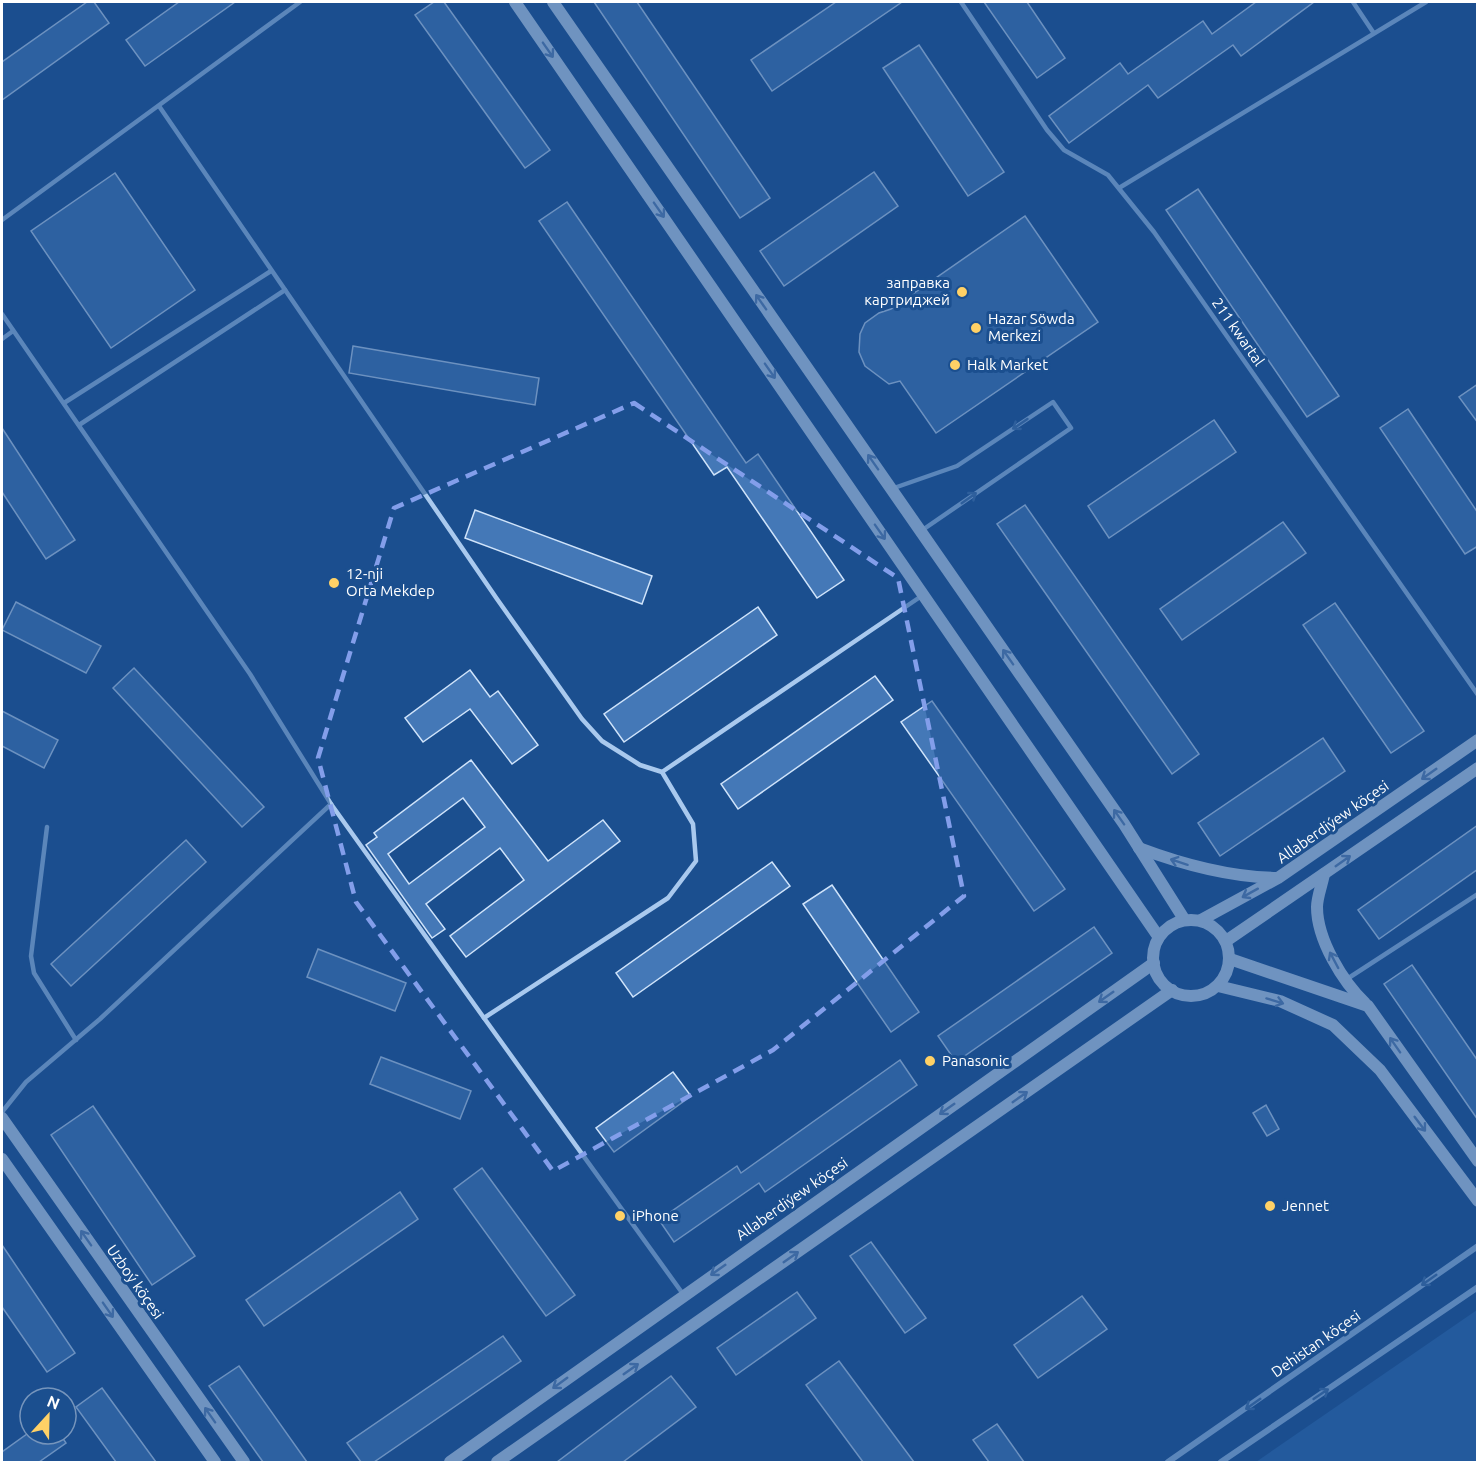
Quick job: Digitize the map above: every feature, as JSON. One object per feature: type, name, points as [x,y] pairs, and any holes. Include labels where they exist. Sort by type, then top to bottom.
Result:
[{"type":"street","points":[[515,2],[1158,936]]},
{"type":"street","points":[[553,2],[1139,848],[1184,920]]},
{"type":"street","name":"Allaberdiýew köçesi","points":[[1201,920],[1278,878],[1478,740]]},
{"type":"street","points":[[1226,941],[1478,768]]},
{"type":"street","points":[[1139,848],[1184,865],[1251,877],[1278,878]]},
{"type":"street","points":[[1324,874],[1317,908],[1326,944],[1345,981],[1368,1006],[1478,1161]]},
{"type":"street","points":[[1184,920],[1201,920],[1220,932],[1226,941],[1230,960],[1228,974],[1218,986],[1204,995],[1187,996],[1172,990],[1160,979],[1154,963],[1154,947],[1158,936],[1184,920]]},
{"type":"street","points":[[1230,960],[1368,1006]]},
{"type":"street","name":"Allaberdiýew köçesi","points":[[450,1462],[683,1294],[1154,963]]},
{"type":"street","points":[[1218,986],[1280,1001],[1333,1025],[1380,1070],[1478,1201]]},
{"type":"street","points":[[497,1462],[1172,990]]},
{"type":"street","name":"Uzboý köçesi","points":[[2,1118],[244,1462]]},
{"type":"street","points":[[2,1159],[215,1462]]},
{"type":"street","name":"Dehistan köçesi","points":[[1168,1462],[1478,1246]]},
{"type":"street","points":[[1221,1462],[1478,1287]]},
{"type":"lane","points":[[2,220],[300,2]]},
{"type":"lane","name":"211 kwartal","points":[[962,2],[1047,130],[1064,150],[1108,175],[1154,232],[1478,696]]},
{"type":"lane","points":[[1353,2],[1373,32]]},
{"type":"lane","points":[[1119,188],[1373,32],[1426,2]]},
{"type":"lane","points":[[159,106],[582,720],[602,741],[640,765],[662,772],[693,824],[696,861],[668,898],[484,1018]]},
{"type":"lane","points":[[64,403],[271,271]]},
{"type":"lane","points":[[79,425],[285,290]]},
{"type":"lane","points":[[2,314],[250,674],[331,804],[683,1294]]},
{"type":"lane","points":[[2,339],[13,331]]},
{"type":"lane","points":[[892,489],[957,466],[1053,402],[1071,428],[921,531]]},
{"type":"lane","points":[[662,772],[924,595]]},
{"type":"lane","points":[[2,1112],[26,1082],[76,1040],[331,804]]},
{"type":"lane","points":[[47,827],[31,956],[34,972],[76,1040]]},
{"type":"lane","points":[[1345,981],[1478,894]]},
{"type":"highlighted area","points":[[634,403],[898,578],[964,896],[773,1050],[553,1171],[356,902],[318,758],[394,508]]},
{"type":"shaded area","points":[[1477,1310],[1477,1462],[1256,1462]]},
{"type":"building","points":[[87,2],[94,2],[109,23],[2,100],[2,62]]},
{"type":"building","points":[[179,2],[235,2],[145,66],[126,40]]},
{"type":"building","points":[[434,2],[444,2],[550,150],[525,168],[415,15]]},
{"type":"building","points":[[594,2],[637,2],[770,198],[740,218]]},
{"type":"building","points":[[836,2],[902,2],[772,91],[751,60]]},
{"type":"building","points":[[984,2],[1027,2],[1065,58],[1037,78]]},
{"type":"building","points":[[1256,2],[1314,2],[1241,56],[1233,45],[1158,98],[1148,85],[1069,143],[1049,116],[1120,63],[1128,74],[1203,21],[1212,34]]},
{"type":"building","points":[[919,45],[1004,172],[968,196],[883,68]]},
{"type":"building","points":[[874,172],[898,206],[784,286],[760,251]]},
{"type":"building","points":[[115,173],[195,290],[111,348],[31,231]]},
{"type":"building","points":[[1198,189],[1339,396],[1307,417],[1166,210]]},
{"type":"building","points":[[567,202],[746,463],[758,454],[844,580],[817,598],[727,467],[714,475],[539,221]]},
{"type":"building","name":"Hazar Söwda Merkezi","points":[[1025,216],[1098,322],[936,433],[900,381],[889,384],[865,366],[859,352],[860,334],[865,323],[879,313],[891,309]]},
{"type":"building","points":[[353,346],[539,378],[535,405],[349,373]]},
{"type":"building","points":[[1478,384],[1478,423],[1459,397]]},
{"type":"building","points":[[1408,409],[1478,513],[1478,546],[1465,554],[1380,428]]},
{"type":"building","points":[[1214,420],[1236,452],[1109,538],[1088,506]]},
{"type":"building","points":[[2,428],[75,540],[46,559],[2,492]]},
{"type":"building","points":[[1025,505],[1199,754],[1172,774],[997,524]]},
{"type":"building","points":[[475,510],[652,576],[642,604],[465,538]]},
{"type":"building","points":[[1283,522],[1306,553],[1182,640],[1160,609]]},
{"type":"building","points":[[16,602],[101,646],[86,673],[2,630]]},
{"type":"building","points":[[1335,603],[1424,731],[1391,753],[1303,625]]},
{"type":"building","points":[[758,607],[777,635],[624,742],[604,714]]},
{"type":"building","points":[[134,668],[264,807],[242,827],[113,688]]},
{"type":"building","points":[[470,670],[490,697],[498,691],[538,745],[512,764],[470,709],[423,742],[405,718]]},
{"type":"building","points":[[875,676],[893,700],[738,809],[721,784]]},
{"type":"building","points":[[932,701],[1065,889],[1034,911],[901,722]]},
{"type":"building","points":[[2,711],[58,740],[44,768],[2,746]]},
{"type":"building","points":[[1323,738],[1345,771],[1220,856],[1198,823]]},
{"type":"building","points":[[471,760],[548,861],[603,820],[620,841],[466,957],[450,936],[524,880],[500,848],[426,904],[445,929],[432,938],[366,845],[377,837],[374,833]],"holes":[[[463,798],[485,827],[409,884],[388,854]]]},
{"type":"building","points":[[1478,825],[1478,869],[1379,939],[1358,910]]},
{"type":"building","points":[[186,840],[206,862],[71,986],[51,964]]},
{"type":"building","points":[[772,862],[790,886],[633,997],[616,973]]},
{"type":"building","points":[[832,885],[919,1012],[891,1032],[803,904]]},
{"type":"building","points":[[1094,927],[1112,953],[956,1062],[938,1036]]},
{"type":"building","points":[[318,949],[406,983],[395,1011],[307,977]]},
{"type":"building","points":[[1412,965],[1478,1061],[1478,1120],[1384,984]]},
{"type":"building","points":[[381,1057],[471,1091],[460,1119],[370,1084]]},
{"type":"building","points":[[900,1060],[917,1085],[765,1192],[759,1183],[674,1242],[659,1220],[737,1166],[741,1173]]},
{"type":"building","points":[[673,1072],[691,1096],[614,1152],[596,1128]]},
{"type":"building","points":[[1266,1105],[1279,1129],[1267,1136],[1253,1113]]},
{"type":"building","points":[[93,1106],[195,1256],[152,1285],[51,1135]]},
{"type":"building","points":[[482,1168],[575,1295],[546,1316],[454,1189]]},
{"type":"building","points":[[400,1192],[418,1219],[264,1326],[246,1300]]},
{"type":"building","points":[[871,1242],[926,1318],[905,1333],[850,1256]]},
{"type":"building","points":[[2,1245],[75,1353],[47,1372],[2,1307]]},
{"type":"building","points":[[797,1292],[816,1318],[736,1375],[717,1348]]},
{"type":"building","points":[[1082,1296],[1107,1329],[1038,1378],[1014,1345]]},
{"type":"building","points":[[503,1336],[521,1361],[374,1462],[361,1462],[347,1443]]},
{"type":"building","points":[[839,1361],[914,1462],[863,1462],[806,1385]]},
{"type":"building","points":[[239,1366],[307,1462],[263,1462],[209,1386]]},
{"type":"building","points":[[671,1376],[696,1407],[623,1462],[557,1462]]},
{"type":"building","points":[[102,1388],[156,1462],[116,1462],[78,1410],[78,1406]]},
{"type":"building","points":[[997,1424],[1024,1462],[989,1462],[973,1440]]},
{"type":"building","points":[[18,1440],[18,1446],[62,1446],[39,1462],[2,1462],[2,1452]]},
{"type":"place","name":"заправка картриджей","points":[[962,292]]},
{"type":"place","name":"Hazar Söwda Merkezi","points":[[976,328]]},
{"type":"place","name":"Halk Market","points":[[955,365]]},
{"type":"place","name":"12-nji Orta Mekdep","points":[[334,583]]},
{"type":"place","name":"Panasonic","points":[[930,1061]]},
{"type":"place","name":"Jennet","points":[[1270,1206]]},
{"type":"place","name":"iPhone","points":[[620,1216]]}]
